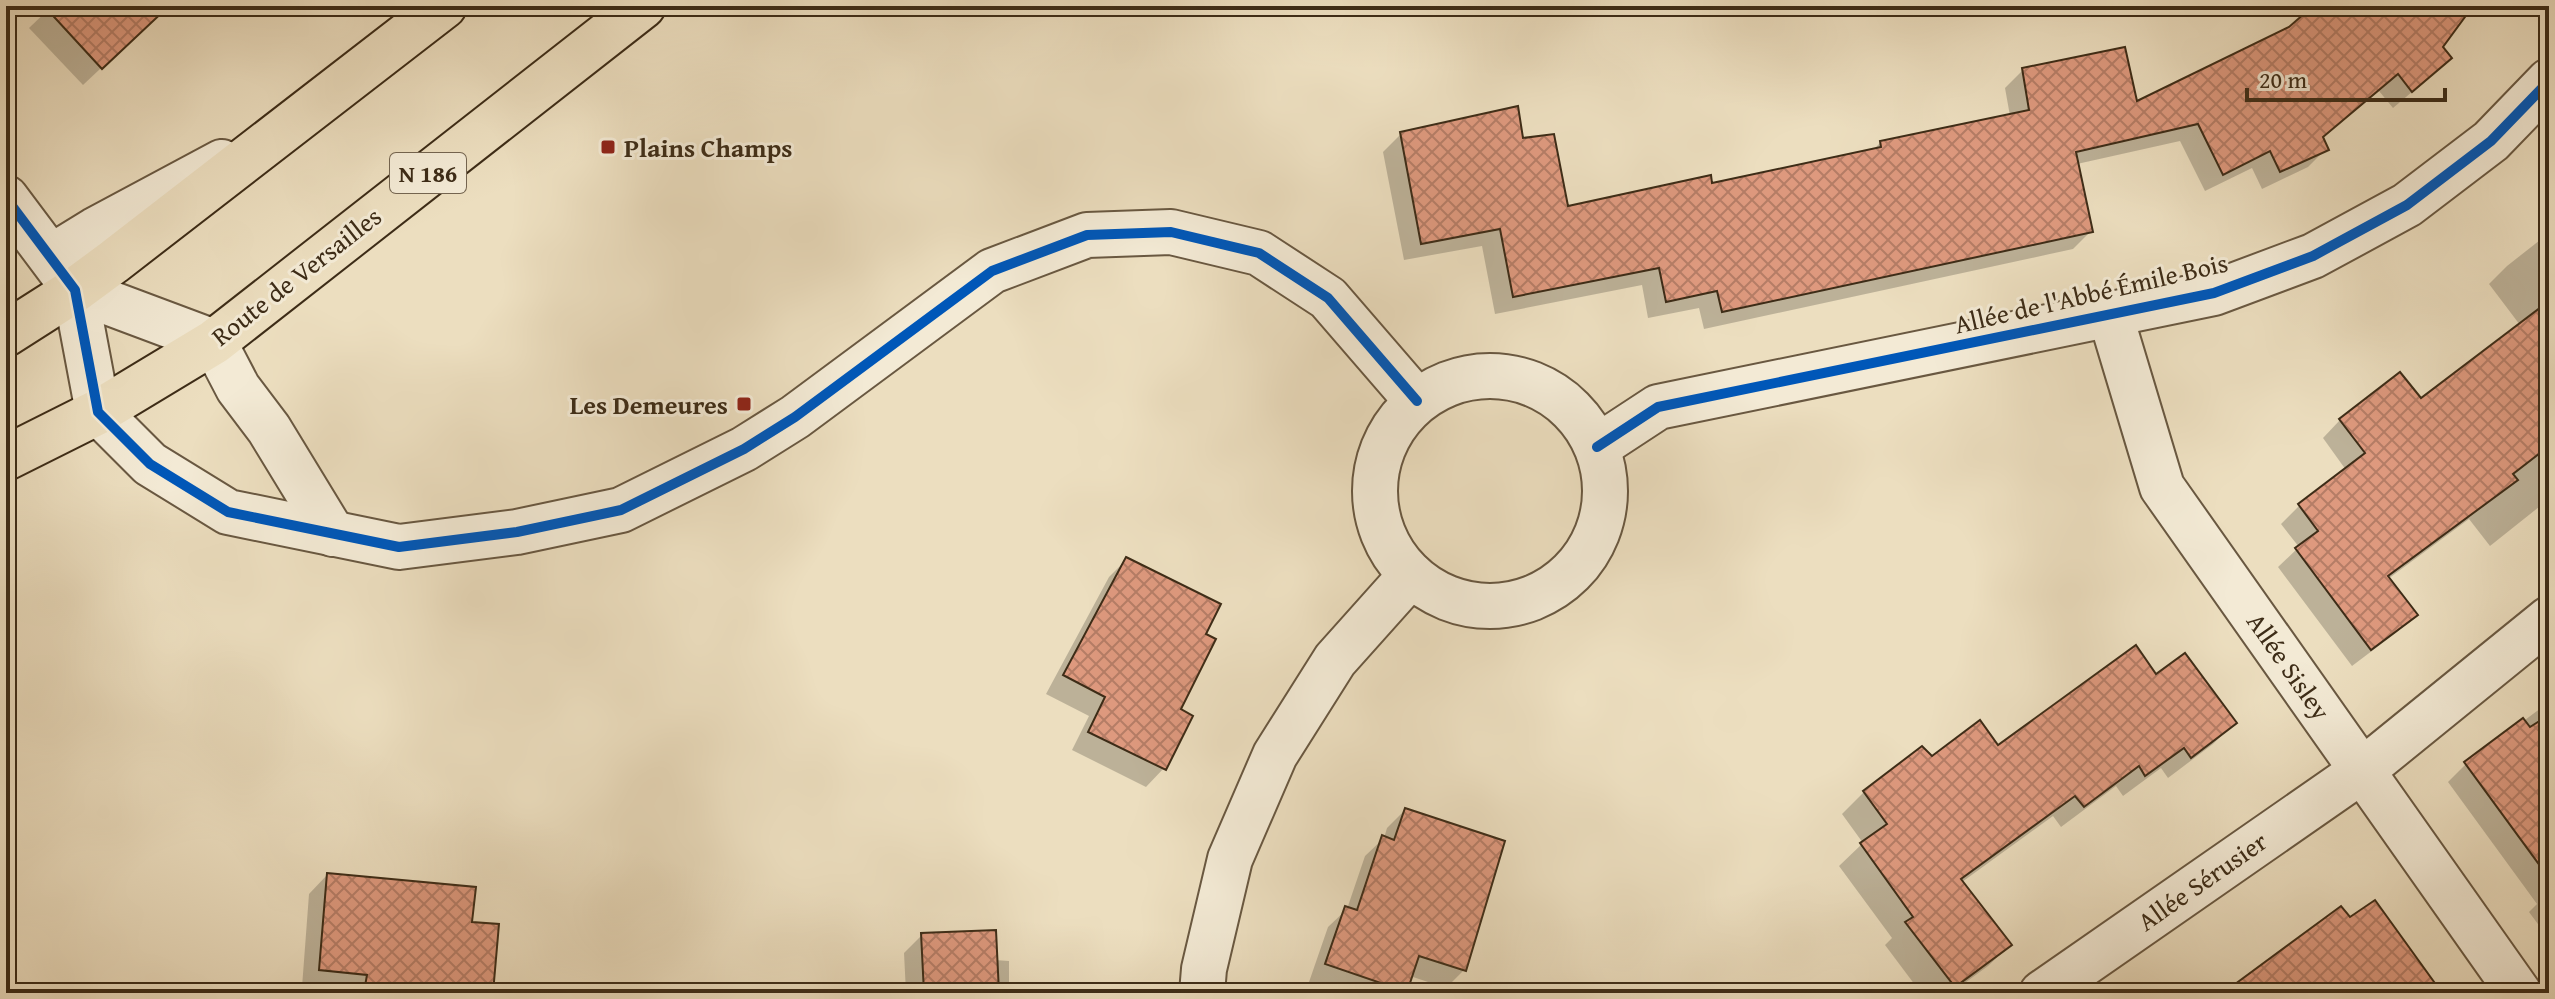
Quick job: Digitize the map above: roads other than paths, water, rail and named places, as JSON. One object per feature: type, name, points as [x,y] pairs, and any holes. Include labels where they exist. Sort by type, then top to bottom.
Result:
[{"type":"main road","points":[[6,334],[63,274],[281,131],[444,6]]},
{"type":"main road","name":"Route de Versailles","points":[[6,458],[98,412],[214,342],[643,6]]},
{"type":"street","name":"Allée de l'Abbé Émile Bois","points":[[1597,447],[1658,407],[2214,293],[2313,256],[2407,205],[2491,141],[2549,81]]},
{"type":"street","points":[[6,198],[63,274],[98,412],[150,464],[228,512],[399,547],[517,532],[621,510],[744,449],[795,417],[992,271],[1087,235],[1171,232],[1259,253],[1328,298],[1417,401]]},
{"type":"street","points":[[63,274],[214,342],[238,388],[269,429],[333,534]]},
{"type":"street","name":"Allée Sisley","points":[[2110,314],[2162,487],[2519,993]]},
{"type":"street","points":[[1483,375],[1519,378],[1552,392],[1579,416],[1597,447],[1605,476],[1605,507],[1597,537],[1580,562],[1559,583],[1536,597],[1509,605],[1483,606],[1457,602],[1432,591],[1411,575],[1390,550],[1378,519],[1374,487],[1379,454],[1394,425],[1417,401],[1447,383],[1483,375]]},
{"type":"street","points":[[1202,993],[1204,969],[1230,859],[1275,755],[1335,660],[1411,575]]},
{"type":"street","name":"Allée Sérusier","points":[[2042,993],[2363,770],[2549,619]]},
{"type":"place","name":"Plains Champs","points":[[608,147]]},
{"type":"place","name":"Les Demeures","points":[[744,404]]}]
